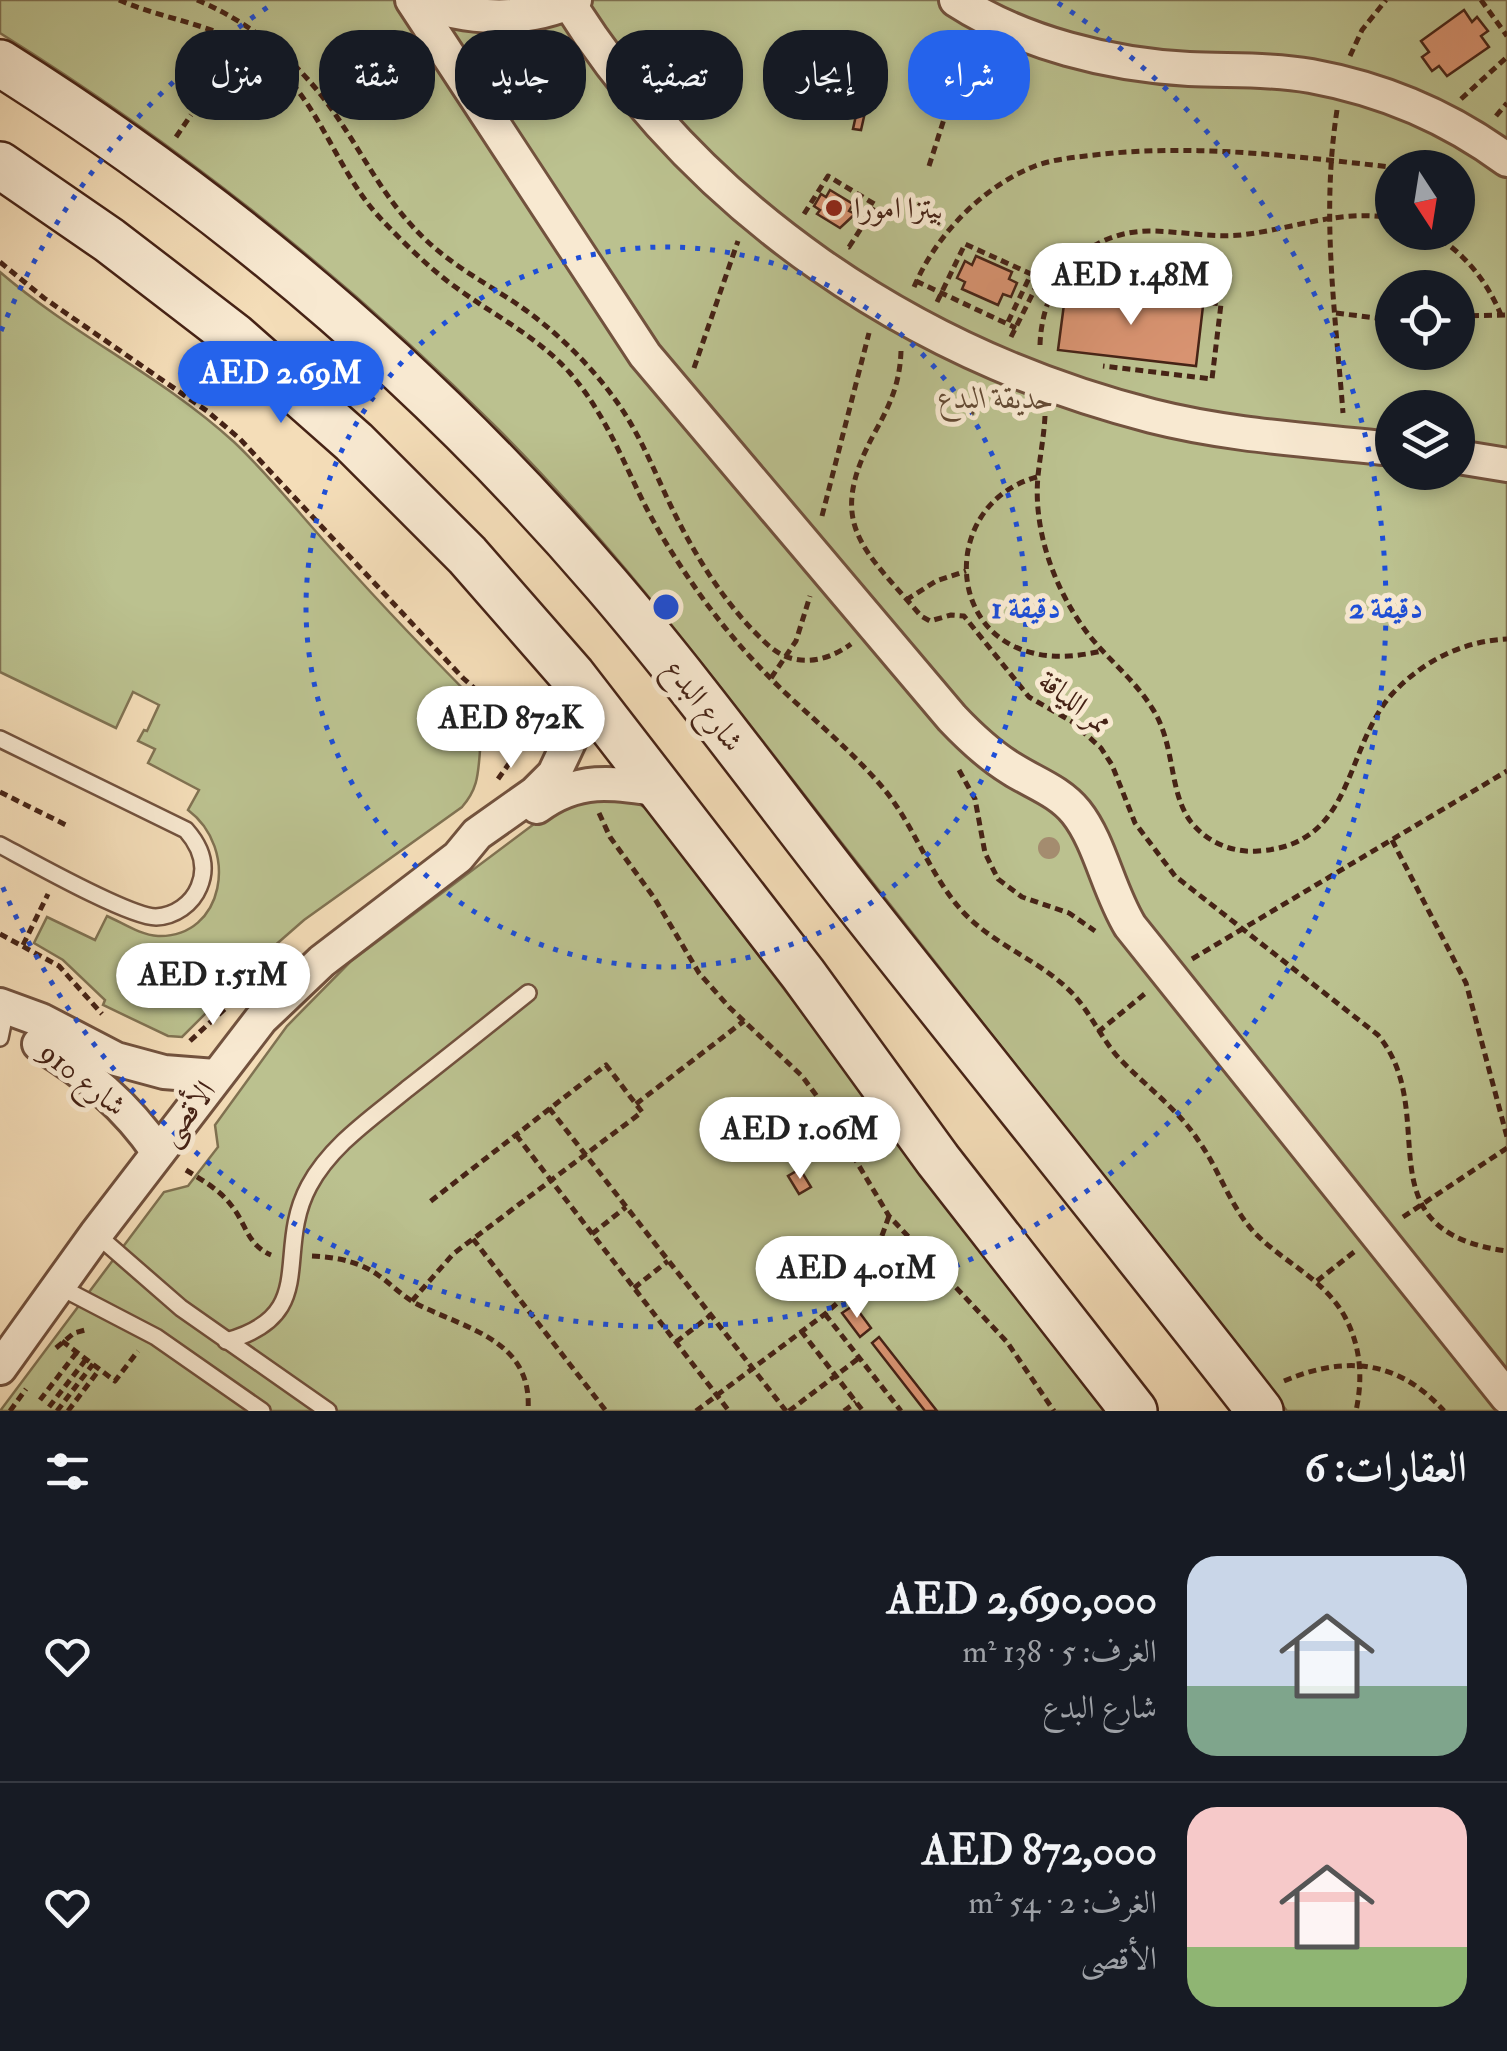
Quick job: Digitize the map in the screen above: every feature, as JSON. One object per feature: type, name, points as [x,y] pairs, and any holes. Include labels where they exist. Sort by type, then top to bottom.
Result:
[{"type":"main road","name":"شارع البدع","points":[[0,62],[156,166],[294,275],[425,393],[548,518],[673,666],[1256,1406]]},
{"type":"main road","points":[[0,165],[172,286],[295,388],[456,544],[572,676],[804,974],[938,1160],[1134,1411]]},
{"type":"street","points":[[413,0],[463,14],[490,16],[543,11],[570,1],[658,120],[748,210],[838,280],[902,317],[998,364],[1092,399],[1170,420],[1281,439],[1375,447]]},
{"type":"street","points":[[413,0],[607,301],[682,402],[972,739],[1076,811],[1092,839],[1120,909],[1168,975],[1507,1397]]},
{"type":"street","points":[[967,7],[1054,43],[1122,61],[1284,73],[1341,83],[1439,118],[1482,141],[1507,160]]},
{"type":"street","points":[[1475,460],[1507,465]]},
{"type":"street","name":"الأقصى","points":[[2,1363],[261,1019],[301,980],[458,857],[477,834],[546,784],[562,763],[571,738],[572,676]]},
{"type":"street","name":"الأقصى","points":[[458,857],[486,846],[552,797],[571,788],[606,782],[660,790]]},
{"type":"street","name":"شارع 910","points":[[2,1017],[40,1020],[92,1050],[140,1067],[215,1076]]},
{"type":"street","name":"شارع 910","points":[[2,1017],[10,1019],[24,1036],[76,1066],[112,1097],[158,1152]]},
{"type":"lane","points":[[0,739],[186,830],[201,852],[204,865],[198,891],[190,902],[180,910],[154,917],[129,910],[0,846]]},
{"type":"lane","points":[[226,1340],[251,1334],[276,1315],[288,1291],[300,1206],[309,1186],[337,1149],[528,993]]},
{"type":"lane","points":[[96,1234],[151,1284],[328,1411]]},
{"type":"lane","points":[[60,1287],[156,1336],[262,1411]]},
{"type":"path","points":[[119,0],[231,36],[272,63],[306,101],[346,175],[383,222],[450,283],[546,349],[588,395],[677,560],[721,622],[771,678],[887,792],[964,913],[997,942],[1054,978],[1080,1003],[1124,1062],[1188,1124],[1237,1211],[1252,1230],[1316,1281],[1346,1318],[1360,1365],[1356,1411]]},
{"type":"path","points":[[197,0],[227,14],[277,48],[320,92],[369,172],[408,222],[456,265],[544,324],[597,376],[638,436],[680,523],[710,574],[759,636],[786,657],[825,658],[847,646],[906,599],[936,581],[966,571]]},
{"type":"path","points":[[1346,444],[1327,217],[1329,160],[1341,83],[1362,30],[1386,0]]},
{"type":"path","points":[[1481,0],[1507,36]]},
{"type":"path","points":[[928,166],[967,7]]},
{"type":"path","points":[[1439,118],[1507,57]]},
{"type":"path","name":"ممر اللياقة","points":[[1375,165],[1168,150],[1048,162],[1017,174],[980,200],[944,236],[916,281],[902,317],[894,397],[858,468],[850,507],[863,548],[920,616],[930,621],[964,616],[1029,696],[1087,733],[1112,765],[1135,823],[1160,859],[1192,890],[1367,1025],[1388,1048],[1401,1076],[1410,1167],[1421,1204]]},
{"type":"path","points":[[802,218],[828,176],[876,205],[849,247],[834,238]]},
{"type":"path","points":[[682,402],[748,210]]},
{"type":"path","points":[[1375,216],[1327,217],[1235,236],[1130,232],[1096,244],[1068,264],[1055,284],[1041,327],[1045,381],[1038,477],[1043,539],[1052,570],[1082,626],[1155,712],[1173,758],[1180,801],[1188,818],[1214,842],[1248,852],[1300,839],[1328,816],[1348,787],[1368,730],[1406,681],[1450,652],[1480,642],[1507,639]]},
{"type":"path","points":[[771,678],[786,657],[808,606],[828,486],[902,317],[942,293],[964,244],[1031,274],[1008,324]]},
{"type":"path","points":[[1456,250],[1482,277],[1504,315],[1475,316]]},
{"type":"path","points":[[0,262],[240,439],[463,678],[526,734],[508,767],[488,788]]},
{"type":"path","points":[[998,364],[1041,277]]},
{"type":"path","points":[[916,281],[1016,328]]},
{"type":"path","points":[[1055,284],[1221,304],[1212,379],[1098,366]]},
{"type":"path","points":[[1335,312],[1375,318]]},
{"type":"path","points":[[1038,477],[1004,490],[990,503],[971,534],[968,589],[984,622],[1012,645],[1047,656],[1102,651]]},
{"type":"path","points":[[1098,1032],[1168,975],[1507,771]]},
{"type":"path","points":[[0,792],[68,826]]},
{"type":"path","points":[[595,801],[610,837],[655,900],[687,956],[714,991],[802,1076],[889,1216],[1007,1342],[1054,1411]]},
{"type":"path","points":[[1392,840],[1466,983],[1507,1137]]},
{"type":"path","points":[[24,946],[58,874]]},
{"type":"path","points":[[0,934],[59,966],[103,1016]]},
{"type":"path","points":[[182,1044],[197,1037],[230,1004]]},
{"type":"path","points":[[636,1104],[744,1021]]},
{"type":"path","points":[[412,1301],[437,1269],[642,1112],[606,1065],[427,1204]]},
{"type":"path","points":[[550,1108],[788,1411],[859,1358]]},
{"type":"path","points":[[516,1135],[728,1411]]},
{"type":"path","points":[[1316,1281],[1421,1204],[1507,1148]]},
{"type":"path","points":[[158,1152],[222,1195],[260,1251],[335,1257],[357,1263],[412,1301],[502,1345],[522,1370],[528,1411]]},
{"type":"path","points":[[1421,1204],[1450,1235],[1468,1244],[1507,1251]]},
{"type":"path","points":[[592,1234],[626,1207]]},
{"type":"path","points":[[696,1411],[857,1286],[868,1271],[889,1216]]},
{"type":"path","points":[[474,1239],[606,1411]]},
{"type":"path","points":[[634,1288],[668,1261]]},
{"type":"path","points":[[825,1314],[900,1411]]},
{"type":"path","points":[[676,1342],[711,1315]]},
{"type":"path","points":[[54,1350],[74,1333],[98,1328]]},
{"type":"path","points":[[801,1331],[863,1411]]},
{"type":"path","points":[[62,1341],[116,1381],[143,1345]]},
{"type":"path","points":[[40,1400],[77,1352]]},
{"type":"path","points":[[49,1407],[87,1358]]},
{"type":"path","points":[[57,1411],[93,1364]]},
{"type":"path","points":[[1256,1406],[1303,1374],[1360,1365],[1407,1379],[1444,1411]]},
{"type":"path","points":[[68,1411],[100,1369]]},
{"type":"path","points":[[10,1411],[32,1381]]},
{"type":"path","points":[[844,1411],[856,1402]]},
{"type":"green space","name":"حديقة البدع","points":[[0,0],[1507,0],[1507,1411],[1287,1411],[672,626],[544,477],[442,375],[323,268],[198,169],[0,33]]},
{"type":"green space","points":[[0,272],[57,316],[177,396],[234,442],[494,720],[473,745],[480,751],[478,774],[462,807],[304,920],[182,1037],[168,1036],[103,1005],[105,1000],[63,960],[34,943],[47,917],[95,940],[107,916],[151,935],[180,933],[198,923],[210,907],[219,868],[215,846],[188,810],[199,790],[148,763],[155,749],[138,741],[159,705],[133,692],[116,728],[0,672]]},
{"type":"green space","points":[[570,797],[634,800],[648,810],[1105,1411],[0,1411],[164,1192],[188,1186],[218,1147],[215,1125],[287,1026],[350,962]]},
{"type":"building","points":[[1464,10],[1472,22],[1477,17],[1488,31],[1481,36],[1489,47],[1447,76],[1439,66],[1432,71],[1422,57],[1429,52],[1421,41]]},
{"type":"building","points":[[855,120],[863,120],[861,130],[853,129]]},
{"type":"building","name":"بيتزا امورا","points":[[830,190],[853,204],[849,211],[855,214],[840,228],[817,214],[820,210],[814,206],[821,194],[826,197]]},
{"type":"building","points":[[976,256],[1012,272],[1009,279],[1017,283],[1011,297],[1003,294],[998,305],[962,289],[965,282],[957,278],[965,261],[972,265]]},
{"type":"building","points":[[1066,289],[1203,306],[1196,366],[1058,350]]},
{"type":"building","points":[[800,1169],[811,1187],[799,1194],[788,1176]]},
{"type":"building","points":[[854,1305],[871,1328],[860,1337],[842,1313]]},
{"type":"building","points":[[879,1337],[937,1411],[925,1411],[872,1343]]},
{"type":"place","name":"بيتزا امورا","points":[[834,208]]}]
